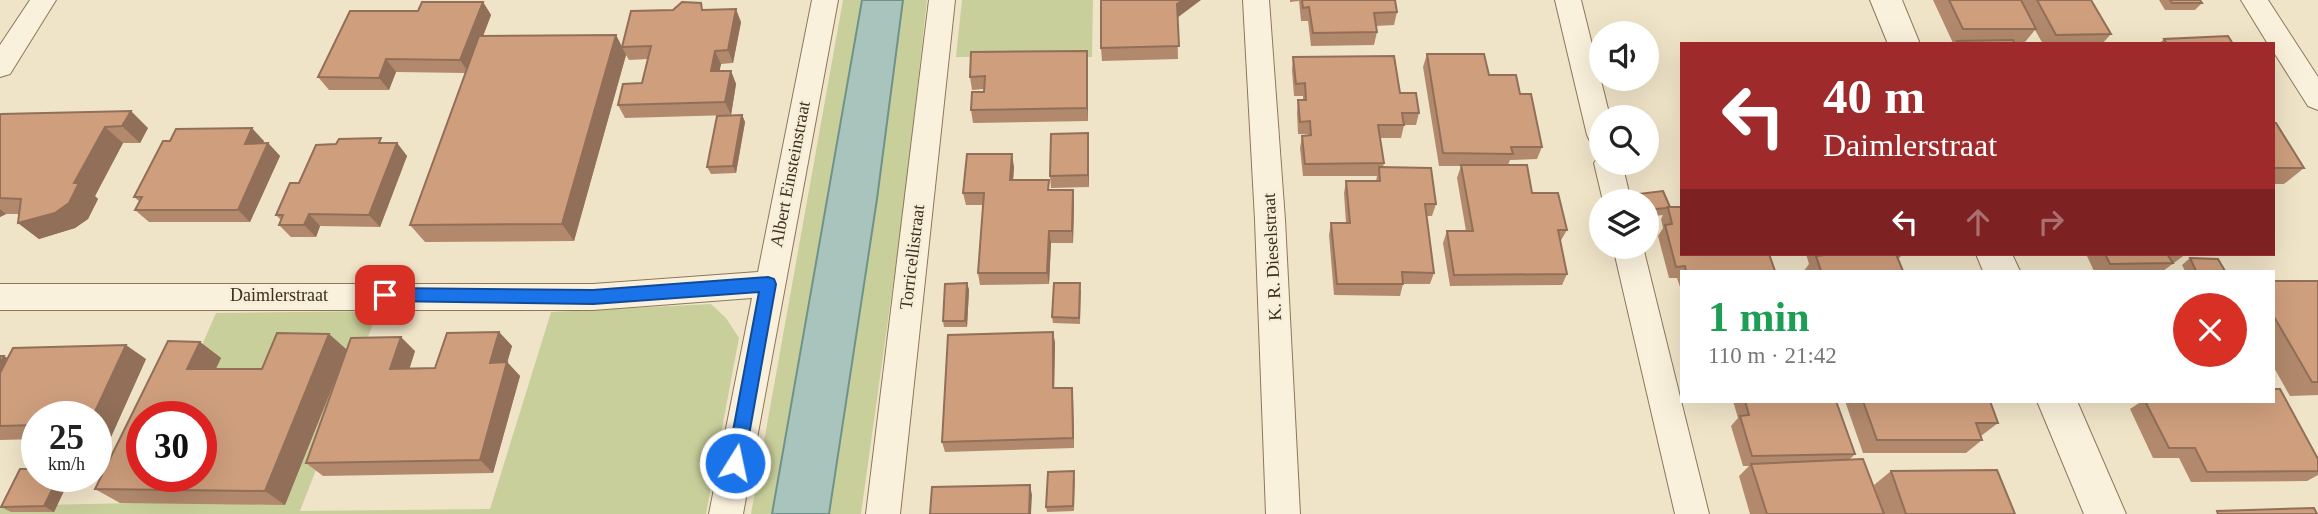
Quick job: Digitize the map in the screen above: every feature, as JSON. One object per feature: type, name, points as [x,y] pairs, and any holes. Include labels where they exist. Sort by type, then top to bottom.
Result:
[{"type":"street","points":[[0,67],[43,0]]},
{"type":"street","name":"Albert Einsteinstraat","points":[[726,514],[768,284],[825,0]]},
{"type":"street","name":"Torricellistraat","points":[[883,514],[942,0]]},
{"type":"street","name":"K. R. Dieselstraat","points":[[1256,0],[1270,220],[1283,514]]},
{"type":"street","points":[[1568,0],[1594,105]]},
{"type":"street","points":[[1886,0],[1903,42]]},
{"type":"street","points":[[2254,0],[2318,99]]},
{"type":"street","points":[[1631,259],[1692,514]]},
{"type":"street","name":"Daimlerstraat","points":[[0,297],[593,297],[768,284]]},
{"type":"street","points":[[2058,403],[2105,514]]},
{"type":"green space","points":[[843,0],[862,0],[772,514],[751,514]]},
{"type":"green space","points":[[903,0],[927,0],[905,198],[861,514],[829,514],[877,199]]},
{"type":"green space","points":[[962,0],[1093,0],[1092,57],[956,57]]},
{"type":"green space","points":[[711,304],[726,318],[739,338],[706,514],[0,514],[0,506],[132,503],[137,492],[217,492],[217,401],[178,401],[216,313],[378,311],[300,511],[490,509],[551,312]]},
{"type":"water","points":[[862,0],[903,0],[877,199],[829,514],[772,514]]},
{"type":"building","points":[[1101,0],[1183,0],[1177,4],[1179,46],[1101,48]]},
{"type":"building","points":[[1302,0],[1395,0],[1397,12],[1374,13],[1377,32],[1313,33],[1309,7],[1303,8]]},
{"type":"building","points":[[1949,0],[2021,0],[2036,29],[1963,29]]},
{"type":"building","points":[[2037,0],[2091,0],[2111,34],[2056,35]]},
{"type":"building","points":[[2170,0],[2200,0],[2202,3],[2172,3]]},
{"type":"building","points":[[422,2],[483,2],[460,60],[386,59],[379,78],[318,77],[350,11],[418,11]]},
{"type":"building","points":[[682,2],[701,3],[702,10],[736,9],[728,50],[715,51],[711,71],[731,71],[725,102],[618,105],[623,84],[642,83],[651,46],[622,47],[631,11],[673,10]]},
{"type":"building","points":[[616,35],[562,224],[410,225],[479,36]]},
{"type":"building","points":[[2228,36],[2232,42],[2166,42],[2164,39]]},
{"type":"building","points":[[2013,40],[2014,42],[1958,42]]},
{"type":"building","points":[[1087,51],[1087,108],[971,110],[972,92],[984,92],[985,76],[970,77],[971,52]]},
{"type":"building","points":[[1427,54],[1484,54],[1489,75],[1516,75],[1520,94],[1531,94],[1542,147],[1511,147],[1513,154],[1443,153]]},
{"type":"building","points":[[1394,56],[1400,93],[1416,93],[1419,113],[1402,113],[1404,125],[1378,125],[1384,163],[1305,164],[1302,136],[1311,135],[1310,121],[1300,122],[1298,100],[1306,100],[1305,83],[1296,84],[1293,57]]},
{"type":"building","points":[[131,111],[122,126],[105,127],[74,183],[79,183],[69,203],[55,213],[18,223],[21,199],[0,198],[1,114]]},
{"type":"building","points":[[742,115],[733,166],[707,167],[717,116]]},
{"type":"building","points":[[2275,123],[2276,123],[2304,168],[2275,168]]},
{"type":"building","points":[[252,128],[245,144],[268,143],[238,210],[135,210],[142,197],[134,197],[163,141],[170,141],[176,129]]},
{"type":"building","points":[[1088,133],[1088,175],[1050,176],[1051,134]]},
{"type":"building","points":[[381,138],[379,143],[397,143],[369,215],[309,214],[304,225],[279,225],[283,215],[276,215],[290,183],[299,183],[316,145],[336,144],[339,139]]},
{"type":"building","points":[[967,154],[1012,154],[1010,180],[1049,180],[1048,190],[1073,190],[1072,231],[1049,231],[1047,273],[978,273],[984,193],[963,193]]},
{"type":"building","points":[[1461,165],[1527,165],[1532,193],[1558,193],[1567,230],[1558,230],[1567,274],[1454,275],[1447,231],[1473,231]]},
{"type":"building","points":[[1379,167],[1431,168],[1436,204],[1425,204],[1434,273],[1402,272],[1403,284],[1337,284],[1331,223],[1350,223],[1346,181],[1380,181]]},
{"type":"building","points":[[1659,191],[1663,191],[1670,207],[1659,208]]},
{"type":"building","points":[[1668,207],[1680,207],[1680,256],[1770,256],[1775,270],[1686,270],[1685,266],[1676,267],[1665,225],[1672,224]]},
{"type":"building","points":[[1816,256],[1897,256],[1903,270],[1821,270]]},
{"type":"building","points":[[2106,256],[2168,256],[2173,263],[2110,264]]},
{"type":"building","points":[[2190,258],[2218,259],[2224,270],[2196,270]]},
{"type":"building","points":[[2275,281],[2318,281],[2318,382],[2312,382],[2275,318]]},
{"type":"building","points":[[967,283],[965,321],[943,321],[945,284]]},
{"type":"building","points":[[1054,283],[1080,283],[1079,318],[1052,317]]},
{"type":"building","points":[[499,332],[490,363],[507,362],[480,460],[306,463],[351,338],[401,337],[390,369],[435,368],[447,333]]},
{"type":"building","points":[[1053,332],[1053,388],[1072,388],[1073,438],[942,442],[948,335]]},
{"type":"building","points":[[277,333],[329,334],[265,491],[217,490],[217,401],[138,401],[168,341],[200,342],[187,369],[262,369]]},
{"type":"building","points":[[126,345],[100,401],[21,401],[21,425],[0,426],[0,373],[13,348]]},
{"type":"building","points":[[2275,389],[2280,389],[2318,459],[2318,471],[2207,472],[2195,448],[2169,448],[2146,403],[2275,403]]},
{"type":"building","points":[[1746,403],[1837,403],[1855,454],[1752,456],[1740,416],[1749,415]]},
{"type":"building","points":[[1864,403],[1991,403],[1998,423],[1976,423],[1982,440],[1877,440]]},
{"type":"building","points":[[126,426],[126,489],[112,489],[112,455]]},
{"type":"building","points":[[1863,459],[1884,514],[1767,514],[1751,464]]},
{"type":"building","points":[[20,469],[21,492],[51,492],[44,506],[1,507]]},
{"type":"building","points":[[1997,470],[2015,514],[1906,514],[1891,471]]},
{"type":"building","points":[[1074,471],[1073,506],[1046,507],[1048,472]]},
{"type":"building","points":[[1030,485],[1029,514],[930,514],[932,487]]},
{"type":"building","points":[[2314,508],[2317,514],[2218,514],[2217,511]]},
{"type":"route","points":[[385,295],[593,297],[768,284],[735,463]]}]
